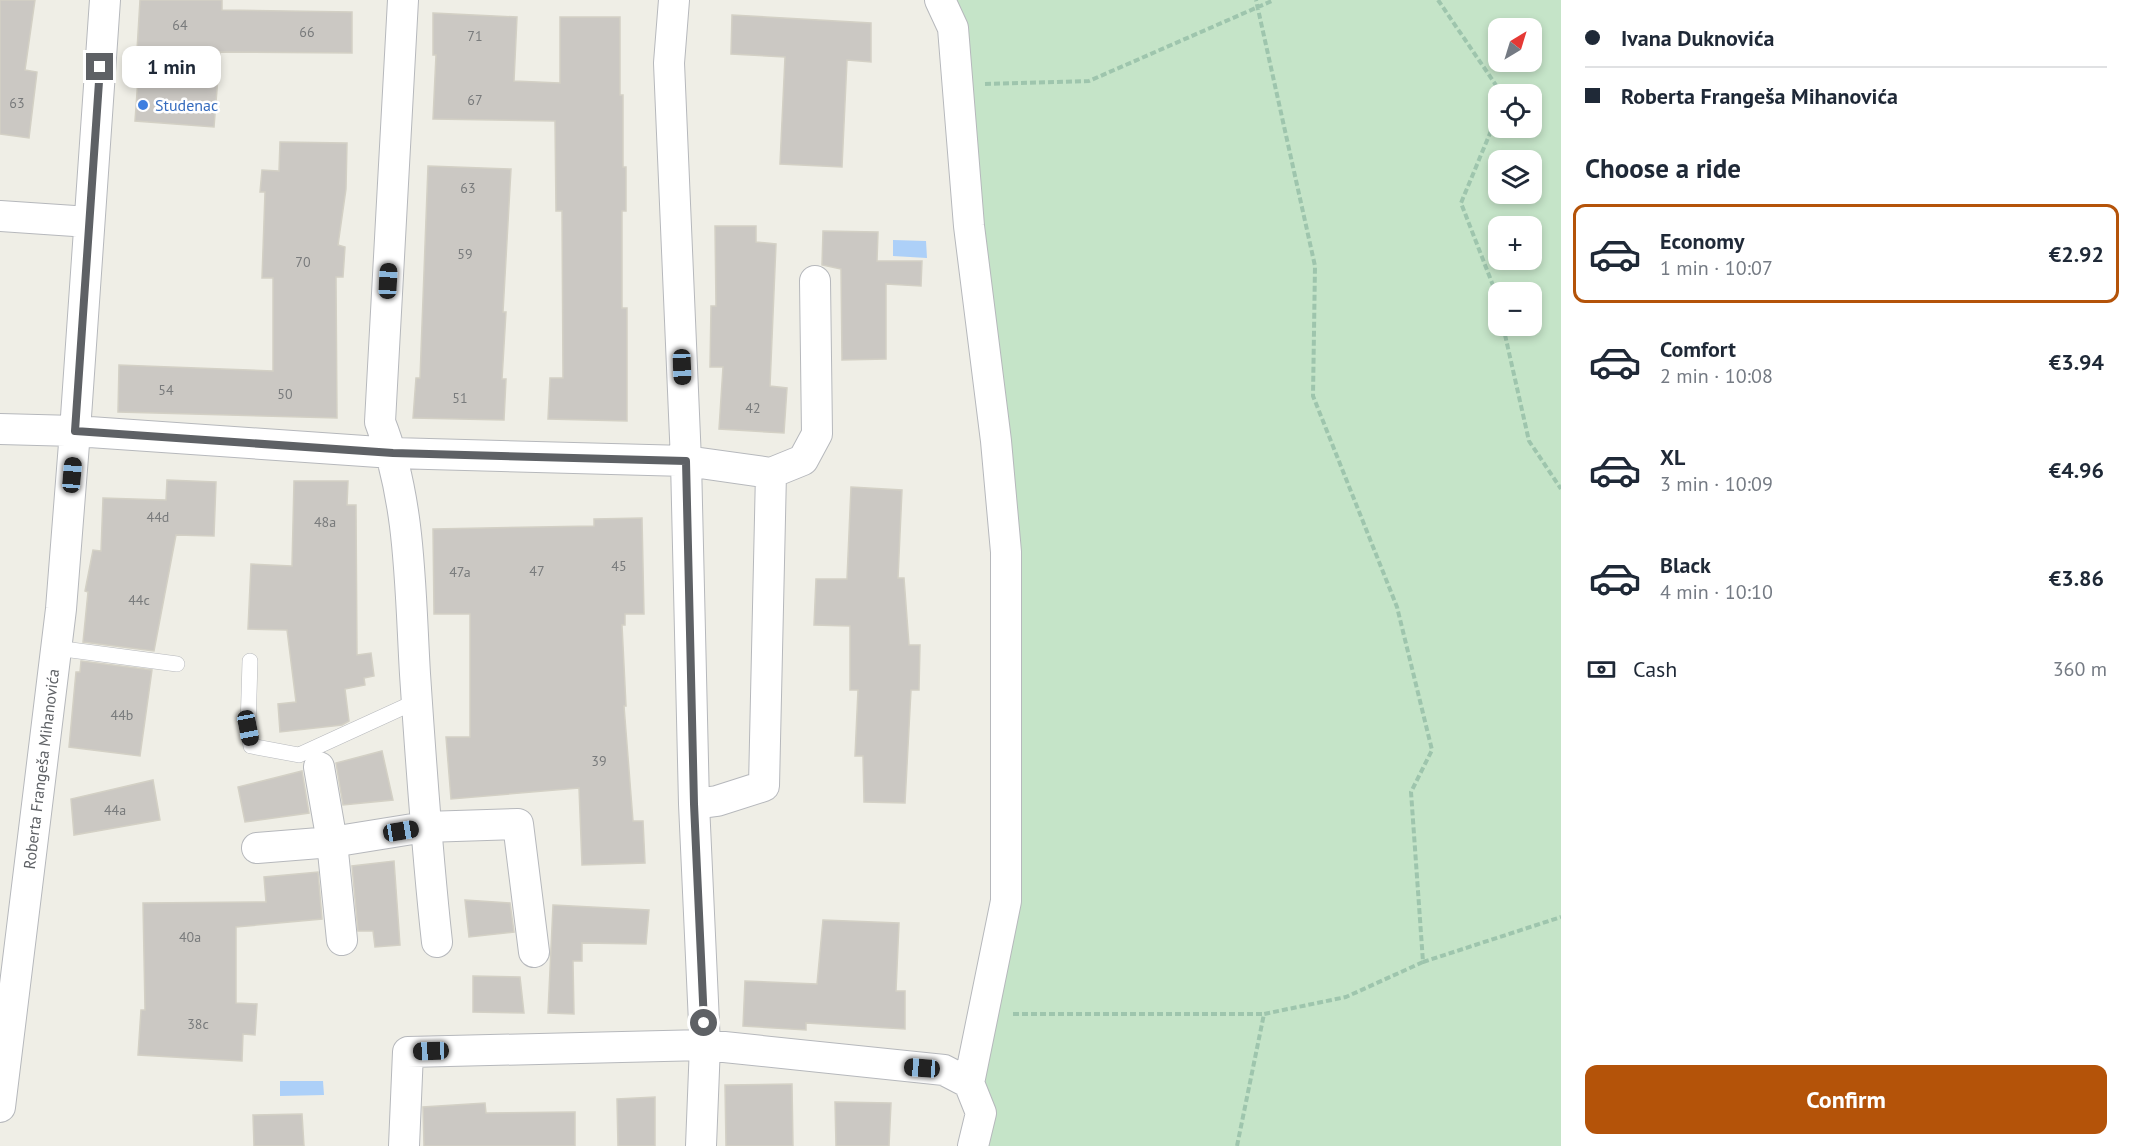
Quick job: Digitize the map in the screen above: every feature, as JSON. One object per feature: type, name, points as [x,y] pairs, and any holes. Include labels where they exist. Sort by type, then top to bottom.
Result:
[{"type":"street","name":"Roberta Frangeša Mihanovića","points":[[0,1107],[56,648],[75,431],[105,0]]},
{"type":"street","points":[[403,0],[380,422],[393,453],[408,555],[425,827],[437,942]]},
{"type":"street","points":[[674,0],[669,63],[686,461],[694,804],[705,1045],[701,1146]]},
{"type":"street","points":[[940,0],[953,28],[969,226],[996,441],[1006,552],[1006,901],[969,1083],[981,1113],[973,1146]]},
{"type":"street","points":[[0,216],[89,222]]},
{"type":"street","points":[[0,429],[75,431],[393,453],[686,461],[771,473],[803,460],[817,434],[815,282]]},
{"type":"street","points":[[694,804],[717,801],[764,786],[771,473]]},
{"type":"street","points":[[319,767],[332,842],[342,940]]},
{"type":"street","points":[[256,848],[332,842],[425,827],[518,824],[534,952]]},
{"type":"street","points":[[404,1146],[408,1052],[705,1045],[944,1070],[969,1083]]},
{"type":"lane","points":[[56,648],[177,664]]},
{"type":"lane","points":[[250,661],[248,728],[251,746],[299,755],[417,701]]},
{"type":"path","points":[[1256,0],[1315,266],[1312,396],[1397,607],[1432,750],[1411,792],[1423,962]]},
{"type":"path","points":[[958,84],[1089,81],[1259,9],[1274,0]]},
{"type":"path","points":[[1438,0],[1495,84]]},
{"type":"path","points":[[1488,138],[1461,203],[1492,282]]},
{"type":"path","points":[[1505,336],[1529,441],[1561,489]]},
{"type":"path","points":[[983,1014],[1264,1014],[1346,997],[1423,962],[1561,917]]},
{"type":"path","points":[[1238,1146],[1264,1014]]},
{"type":"green space","points":[[940,0],[1561,0],[1561,1146],[973,1146],[969,1083],[1006,901],[1006,552]]},
{"type":"water","points":[[893,240],[926,241],[927,258],[893,256]]},
{"type":"water","points":[[280,1081],[323,1081],[324,1095],[280,1096]]},
{"type":"building","points":[[0,0],[35,0],[25,70],[37,72],[29,138],[0,134]]},
{"type":"building","points":[[140,0],[222,0],[222,10],[352,12],[352,53],[220,52],[214,127],[135,121],[140,50],[137,50]]},
{"type":"building","points":[[433,13],[517,17],[514,81],[560,83],[560,17],[620,17],[620,95],[623,95],[623,167],[626,167],[626,211],[622,211],[622,308],[627,308],[627,421],[548,419],[550,378],[563,378],[562,211],[556,211],[555,121],[433,119],[436,55],[433,55]]},
{"type":"building","points":[[732,15],[871,23],[871,62],[847,60],[842,167],[780,164],[785,57],[731,54]]},
{"type":"building","points":[[280,142],[347,143],[346,189],[338,245],[345,247],[343,277],[336,277],[337,418],[118,412],[119,365],[273,371],[273,278],[262,278],[265,192],[260,192],[262,170],[279,171]]},
{"type":"building","points":[[428,166],[511,169],[503,312],[506,312],[502,379],[506,379],[504,420],[413,418],[416,378],[420,378]]},
{"type":"building","points":[[715,226],[756,226],[756,242],[776,244],[770,386],[787,388],[784,433],[719,429],[723,367],[710,367],[711,306],[716,306]]},
{"type":"building","points":[[823,231],[878,232],[877,261],[922,261],[921,286],[886,284],[886,359],[842,360],[841,269],[822,265]]},
{"type":"building","points":[[167,480],[216,482],[214,536],[176,535],[154,651],[83,642],[88,592],[85,591],[93,550],[101,551],[103,498],[166,500]]},
{"type":"building","points":[[294,481],[348,481],[347,505],[356,505],[357,655],[371,653],[374,676],[364,678],[365,685],[345,689],[349,721],[342,725],[280,732],[278,704],[296,702],[287,630],[248,629],[251,564],[292,566]]},
{"type":"building","points":[[851,487],[902,490],[898,578],[904,578],[909,645],[920,645],[919,690],[911,690],[905,803],[864,802],[863,756],[855,756],[858,690],[850,690],[850,626],[814,625],[816,579],[847,579]]},
{"type":"building","points":[[642,518],[644,614],[625,614],[625,625],[622,625],[626,706],[624,706],[633,821],[643,821],[645,863],[582,865],[579,788],[451,799],[446,737],[470,737],[470,614],[434,614],[433,529],[594,526],[594,519]]},
{"type":"building","points":[[81,661],[152,670],[140,756],[69,747],[76,672],[80,672]]},
{"type":"building","points":[[382,751],[393,800],[343,805],[336,763]]},
{"type":"building","points":[[302,771],[309,813],[245,822],[238,787]]},
{"type":"building","points":[[153,780],[160,820],[74,835],[71,799]]},
{"type":"building","points":[[394,861],[400,945],[375,947],[373,931],[358,931],[352,866]]},
{"type":"building","points":[[318,872],[322,919],[236,927],[236,1003],[257,1004],[255,1035],[243,1034],[242,1061],[138,1055],[141,1010],[145,1010],[143,903],[266,902],[264,877]]},
{"type":"building","points":[[465,900],[510,903],[514,932],[469,937]]},
{"type":"building","points":[[553,905],[649,910],[646,944],[582,943],[582,961],[573,961],[574,1014],[548,1013]]},
{"type":"building","points":[[823,920],[899,923],[896,991],[905,991],[905,1029],[806,1023],[806,1030],[743,1026],[745,981],[817,984]]},
{"type":"building","points":[[473,976],[520,977],[524,1013],[473,1012]]},
{"type":"building","points":[[792,1084],[793,1146],[726,1146],[725,1085]]},
{"type":"building","points":[[655,1097],[655,1146],[618,1146],[617,1099]]},
{"type":"building","points":[[835,1102],[891,1103],[889,1146],[836,1146]]},
{"type":"building","points":[[485,1103],[486,1113],[575,1112],[575,1146],[424,1146],[423,1107]]},
{"type":"building","points":[[302,1114],[304,1146],[254,1146],[253,1115]]},
{"type":"place","name":"Studenac","points":[[143,105]]},
{"type":"route","points":[[100,67],[75,431],[393,453],[686,461],[694,804],[704,1023]]}]
